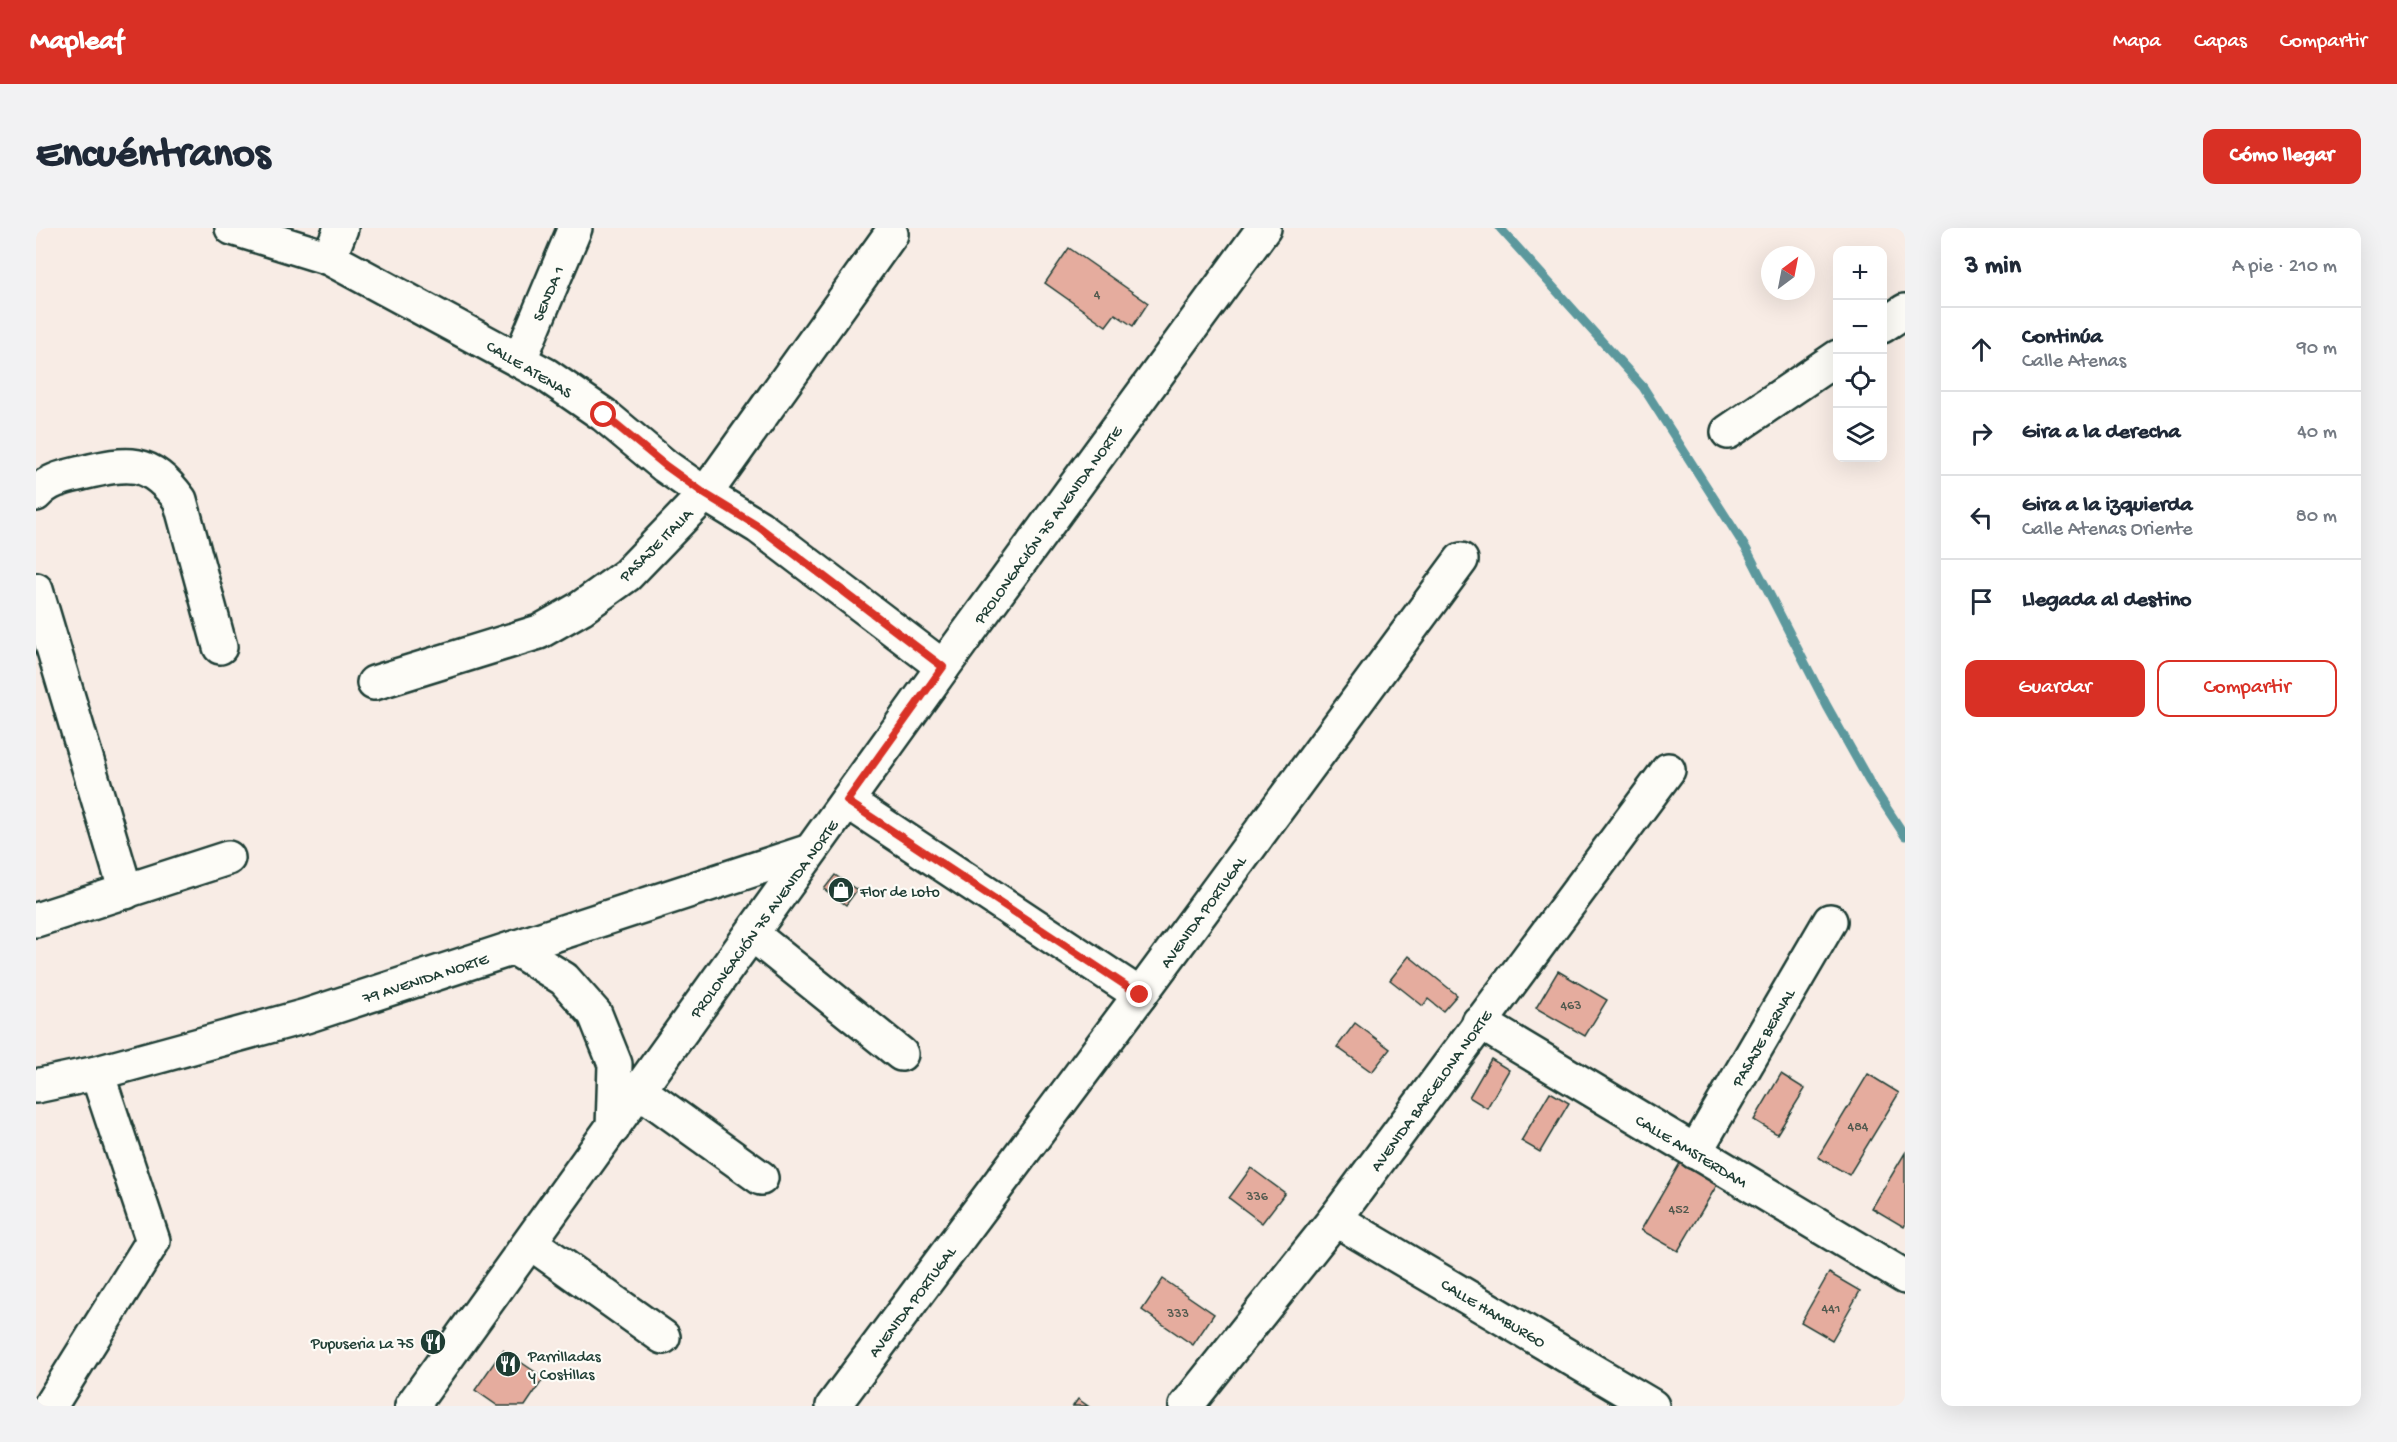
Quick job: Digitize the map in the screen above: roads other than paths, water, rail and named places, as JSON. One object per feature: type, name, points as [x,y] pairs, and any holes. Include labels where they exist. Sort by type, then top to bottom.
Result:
[{"type":"street","name":"CALLE ATENAS","points":[[232,228],[329,258],[520,359],[604,415],[666,466],[705,494],[759,527],[943,667]]},
{"type":"street","points":[[329,258],[341,228]]},
{"type":"street","name":"SENDA 1","points":[[520,359],[575,228]]},
{"type":"street","name":"PROLONGACIÓN 75 AVENIDA NORTE","points":[[412,1406],[943,667],[1264,228]]},
{"type":"street","name":"PASAJE ITALIA","points":[[374,683],[539,632],[581,609],[627,575],[705,494],[891,234]]},
{"type":"street","points":[[1887,323],[1905,311]]},
{"type":"street","points":[[1728,432],[1833,360]]},
{"type":"street","points":[[36,494],[42,487],[59,479],[120,464],[137,466],[154,473],[169,484],[180,500],[220,647]]},
{"type":"street","name":"AVENIDA PORTUGAL","points":[[833,1406],[1461,560]]},
{"type":"street","points":[[36,590],[126,892]]},
{"type":"street","name":"AVENIDA BARCELONA NORTE","points":[[1187,1406],[1335,1219],[1668,770]]},
{"type":"street","points":[[847,801],[1140,995]]},
{"type":"street","name":"79 AVENIDA NORTE","points":[[36,1086],[97,1073],[306,1016],[810,852]]},
{"type":"street","points":[[36,920],[228,858]]},
{"type":"street","name":"PASAJE BERNAL","points":[[1695,1152],[1830,921]]},
{"type":"street","points":[[752,934],[900,1054]]},
{"type":"street","points":[[514,948],[564,979],[595,1014],[615,1064],[613,1128]]},
{"type":"street","name":"CALLE AMSTERDAM","points":[[1479,1022],[1905,1277]]},
{"type":"street","points":[[50,1406],[153,1241],[97,1073]]},
{"type":"street","points":[[640,1091],[761,1178]]},
{"type":"street","name":"CALLE HAMBURGO","points":[[1335,1219],[1652,1406]]},
{"type":"street","points":[[531,1242],[663,1337]]},
{"type":"waterway","points":[[1500,228],[1643,387],[1747,550],[1827,706],[1869,781],[1905,836]]},
{"type":"place","name":"Flor de Loto","points":[[841,890]]},
{"type":"place","name":"Pupuseria La 75","points":[[433,1342]]},
{"type":"place","name":"Parrilladas y Costillas","points":[[508,1364]]}]
